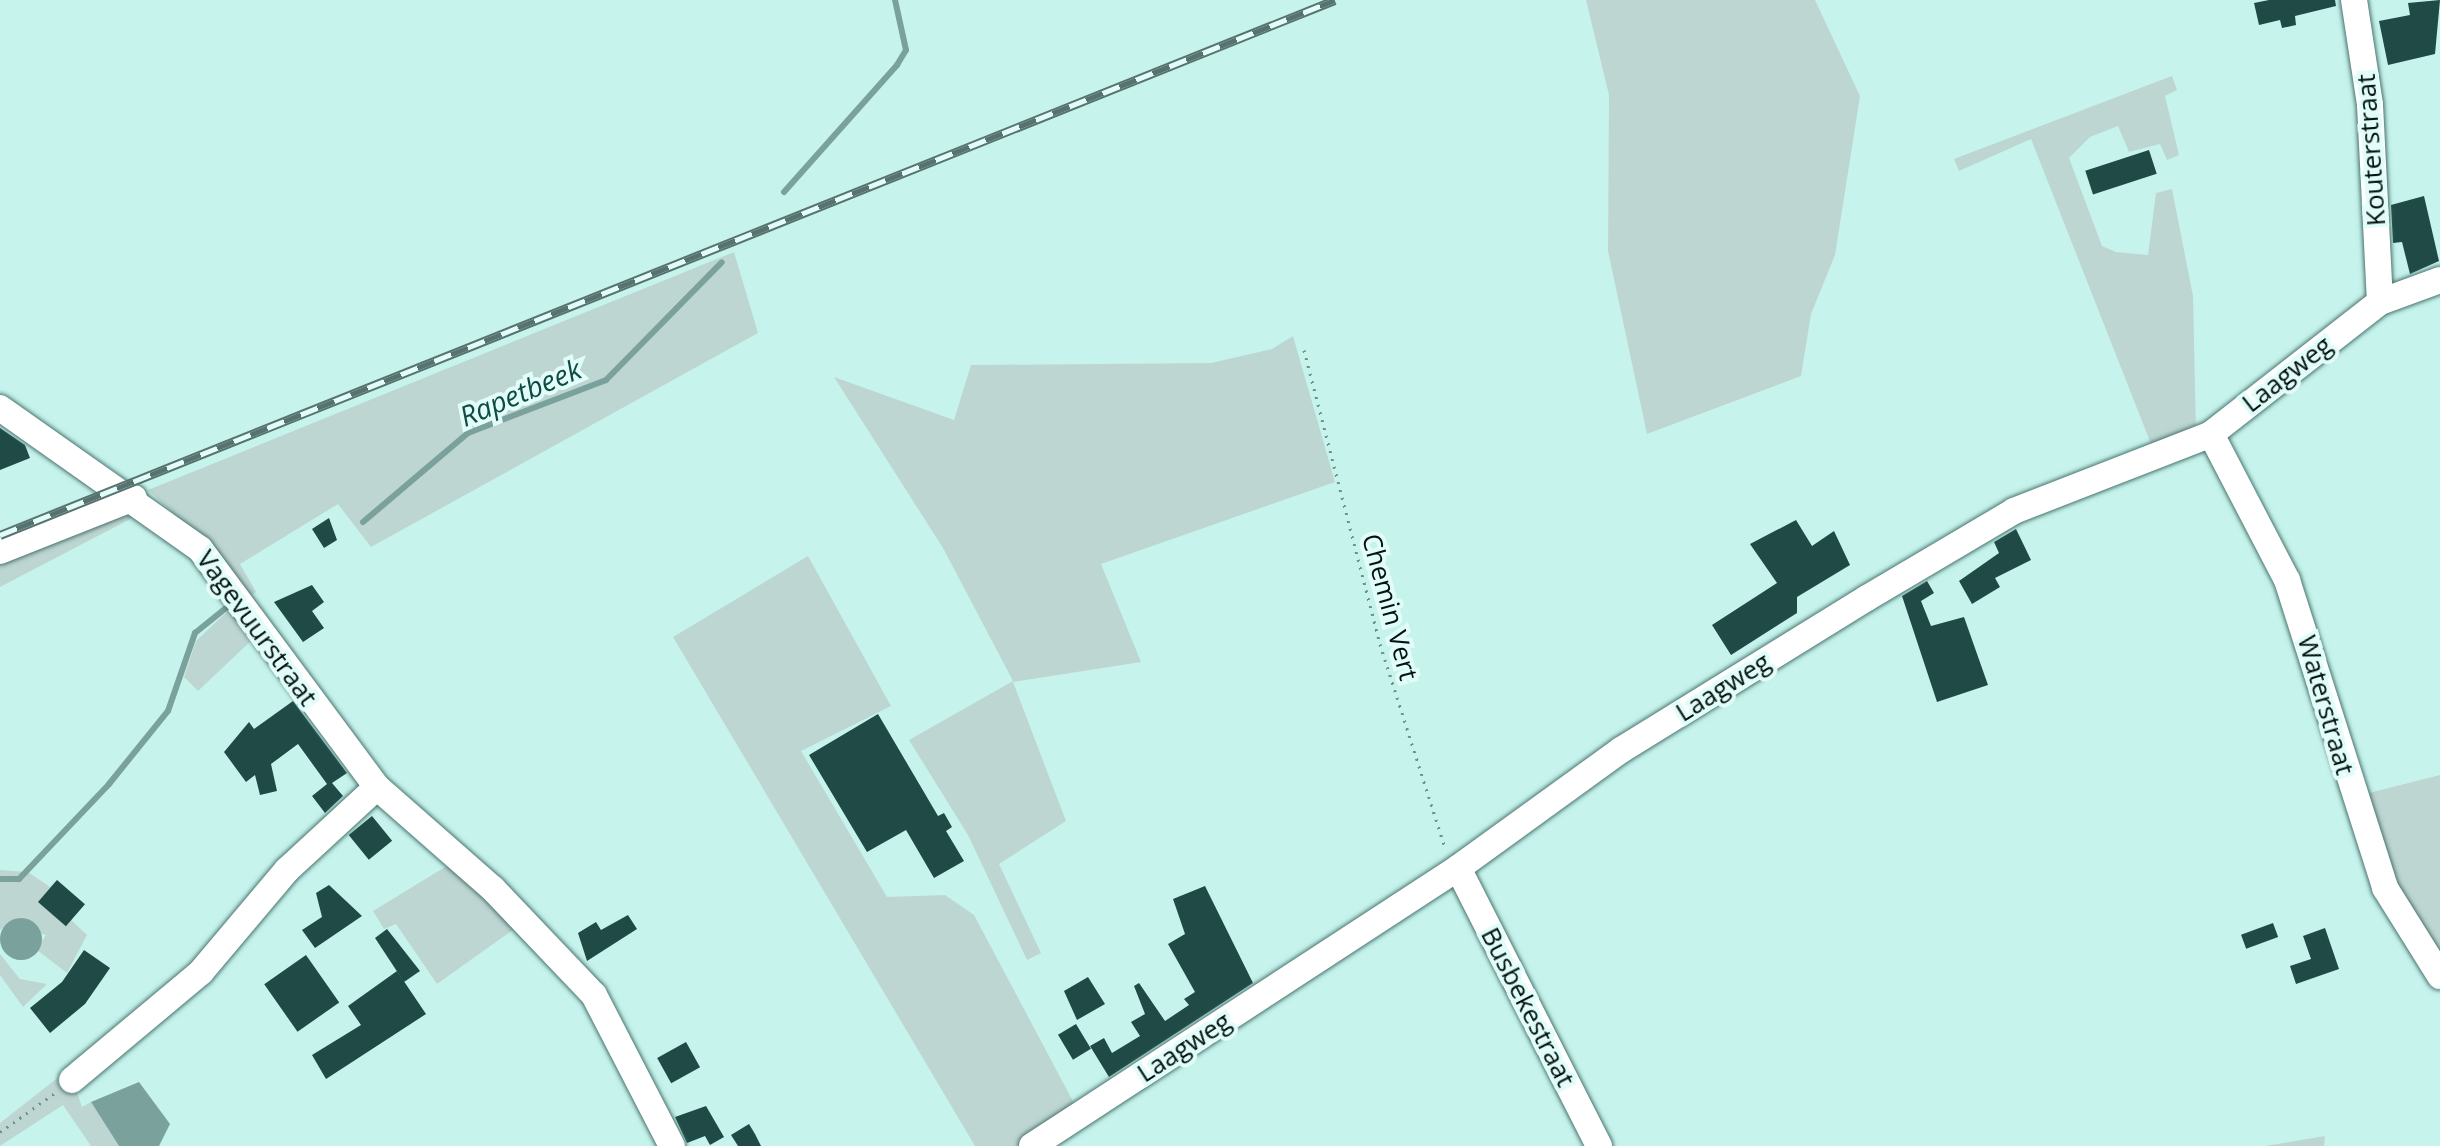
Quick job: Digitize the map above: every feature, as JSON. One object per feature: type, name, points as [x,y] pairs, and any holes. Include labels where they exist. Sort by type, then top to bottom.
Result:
[{"type":"street","name":"Kouterstraat","points":[[2354,0],[2370,105],[2380,302]]},
{"type":"street","name":"Laagweg","points":[[1032,1146],[1458,868],[1621,750],[2014,511],[2211,434],[2380,302],[2440,280]]},
{"type":"street","name":"Vagevuurstraat","points":[[0,408],[134,498],[200,549],[377,787],[493,889],[594,995],[672,1146]]},
{"type":"street","name":"Waterstraat","points":[[2211,434],[2287,580],[2385,888],[2440,976]]},
{"type":"street","points":[[0,551],[134,498]]},
{"type":"street","points":[[72,1080],[201,972],[287,870],[377,787]]},
{"type":"street","name":"Busbekestraat","points":[[1458,868],[1599,1146]]},
{"type":"path","name":"Chemin Vert","points":[[1304,350],[1380,644],[1439,838],[1458,868]]},
{"type":"path","points":[[0,1132],[72,1080]]},
{"type":"shaded area","points":[[1586,0],[1815,0],[1860,96],[1835,255],[1811,314],[1801,376],[1647,434],[1608,251],[1609,95]]},
{"type":"shaded area","points":[[2172,76],[2177,90],[2165,96],[2179,155],[2167,160],[2160,144],[2129,152],[2118,126],[2090,137],[2069,158],[2102,246],[2116,252],[2148,255],[2156,193],[2172,189],[2193,296],[2196,433],[2153,449],[2031,139],[1959,171],[1954,159]]},
{"type":"shaded area","points":[[734,252],[758,333],[371,547],[338,504],[240,564],[256,592],[247,598],[202,539],[148,490]]},
{"type":"shaded area","points":[[1293,336],[1335,482],[1101,564],[1141,662],[1013,682],[1066,821],[999,864],[1041,953],[1027,960],[968,835],[909,740],[1013,681],[943,548],[834,377],[954,420],[971,365],[1211,363],[1272,349]]},
{"type":"shaded area","points":[[116,509],[138,515],[0,587],[0,556]]},
{"type":"shaded area","points":[[808,556],[891,706],[801,751],[887,897],[945,895],[974,915],[1076,1107],[1016,1146],[975,1146],[673,637]]},
{"type":"shaded area","points":[[232,607],[254,638],[198,691],[184,677],[196,641]]},
{"type":"shaded area","points":[[2440,775],[2440,964],[2394,889],[2361,795]]},
{"type":"shaded area","points":[[450,864],[520,925],[437,984],[396,924],[384,929],[373,911]]},
{"type":"shaded area","points":[[0,870],[28,872],[50,887],[57,880],[85,904],[71,920],[87,935],[67,973],[37,950],[46,935],[11,924],[0,930]]},
{"type":"shaded area","points":[[21,918],[36,924],[42,939],[36,954],[21,960],[6,954],[0,939],[6,924]]},
{"type":"shaded area","points":[[0,954],[20,979],[47,984],[23,1007],[0,975]]},
{"type":"shaded area","points":[[69,1069],[82,1107],[91,1102],[119,1146],[91,1146],[63,1105],[0,1146],[0,1123]]},
{"type":"shaded area","points":[[139,1082],[170,1124],[159,1146],[119,1146],[91,1102]]},
{"type":"shaded area","points":[[2325,1136],[2324,1146],[2265,1146]]},
{"type":"building","points":[[2269,0],[2335,0],[2336,6],[2295,16],[2296,25],[2282,28],[2280,20],[2259,25],[2254,3]]},
{"type":"building","points":[[2440,0],[2435,54],[2388,65],[2379,21],[2410,15],[2408,3]]},
{"type":"building","points":[[2149,150],[2157,174],[2093,194],[2085,171]]},
{"type":"building","points":[[2424,196],[2439,261],[2410,274],[2402,242],[2393,243],[2391,205]]},
{"type":"building","points":[[0,428],[25,445],[30,458],[0,470]]},
{"type":"building","points":[[329,518],[337,540],[324,548],[312,529]]},
{"type":"building","points":[[1796,520],[1812,546],[1834,531],[1850,565],[1797,597],[1797,613],[1731,655],[1712,625],[1777,583],[1750,544]]},
{"type":"building","points":[[2016,529],[2031,560],[1995,578],[2000,587],[1972,604],[1959,581],[1999,553],[1994,542]]},
{"type":"building","points":[[1927,581],[1934,593],[1921,601],[1931,626],[1964,617],[1988,685],[1937,702],[1902,596]]},
{"type":"building","points":[[312,585],[324,602],[312,611],[324,628],[303,642],[274,602]]},
{"type":"building","points":[[293,701],[347,773],[332,783],[343,796],[325,813],[312,796],[327,784],[298,744],[271,764],[277,791],[260,795],[255,775],[246,782],[224,752],[249,722],[254,729]]},
{"type":"building","points":[[878,714],[938,816],[944,813],[952,827],[946,831],[964,861],[934,878],[906,830],[867,852],[809,755]]},
{"type":"building","points":[[372,816],[392,841],[369,860],[349,835]]},
{"type":"building","points":[[57,880],[85,904],[66,926],[38,902]]},
{"type":"building","points":[[329,885],[362,916],[315,948],[302,930],[322,917],[316,893]]},
{"type":"building","points":[[1205,886],[1253,983],[1109,1077],[1090,1046],[1104,1038],[1112,1053],[1140,1036],[1131,1022],[1145,1014],[1134,986],[1139,983],[1165,1021],[1189,1005],[1184,999],[1195,992],[1168,944],[1185,934],[1173,899]]},
{"type":"building","points":[[628,915],[637,929],[587,961],[578,933],[596,922],[601,930]]},
{"type":"building","points":[[2273,923],[2278,937],[2246,949],[2241,935]]},
{"type":"building","points":[[2325,928],[2339,969],[2296,984],[2290,966],[2311,959],[2303,936]]},
{"type":"building","points":[[387,929],[420,971],[404,982],[375,938]]},
{"type":"building","points":[[84,950],[110,968],[85,1004],[50,1033],[30,1008],[62,982]]},
{"type":"building","points":[[306,955],[339,1003],[297,1032],[264,984]]},
{"type":"building","points":[[397,971],[426,1014],[326,1079],[312,1055],[361,1025],[348,1006]]},
{"type":"building","points":[[1088,977],[1105,1004],[1077,1020],[1064,991]]},
{"type":"building","points":[[1076,1024],[1091,1049],[1073,1060],[1058,1035]]},
{"type":"building","points":[[686,1042],[700,1067],[671,1083],[657,1058]]},
{"type":"building","points":[[706,1106],[724,1137],[710,1145],[705,1136],[687,1143],[675,1117]]},
{"type":"building","points":[[749,1124],[761,1146],[738,1146],[731,1135]]},
{"type":"waterway","name":"Rapetbeek","points":[[784,192],[897,65],[906,50],[895,0]]},
{"type":"waterway","name":"Rapetbeek","points":[[363,522],[468,433],[606,380],[722,262]]},
{"type":"waterway","name":"Rapetbeek","points":[[0,879],[19,879],[109,784],[168,711],[195,633],[226,608]]},
{"type":"railway","points":[[0,535],[1335,0]]}]
